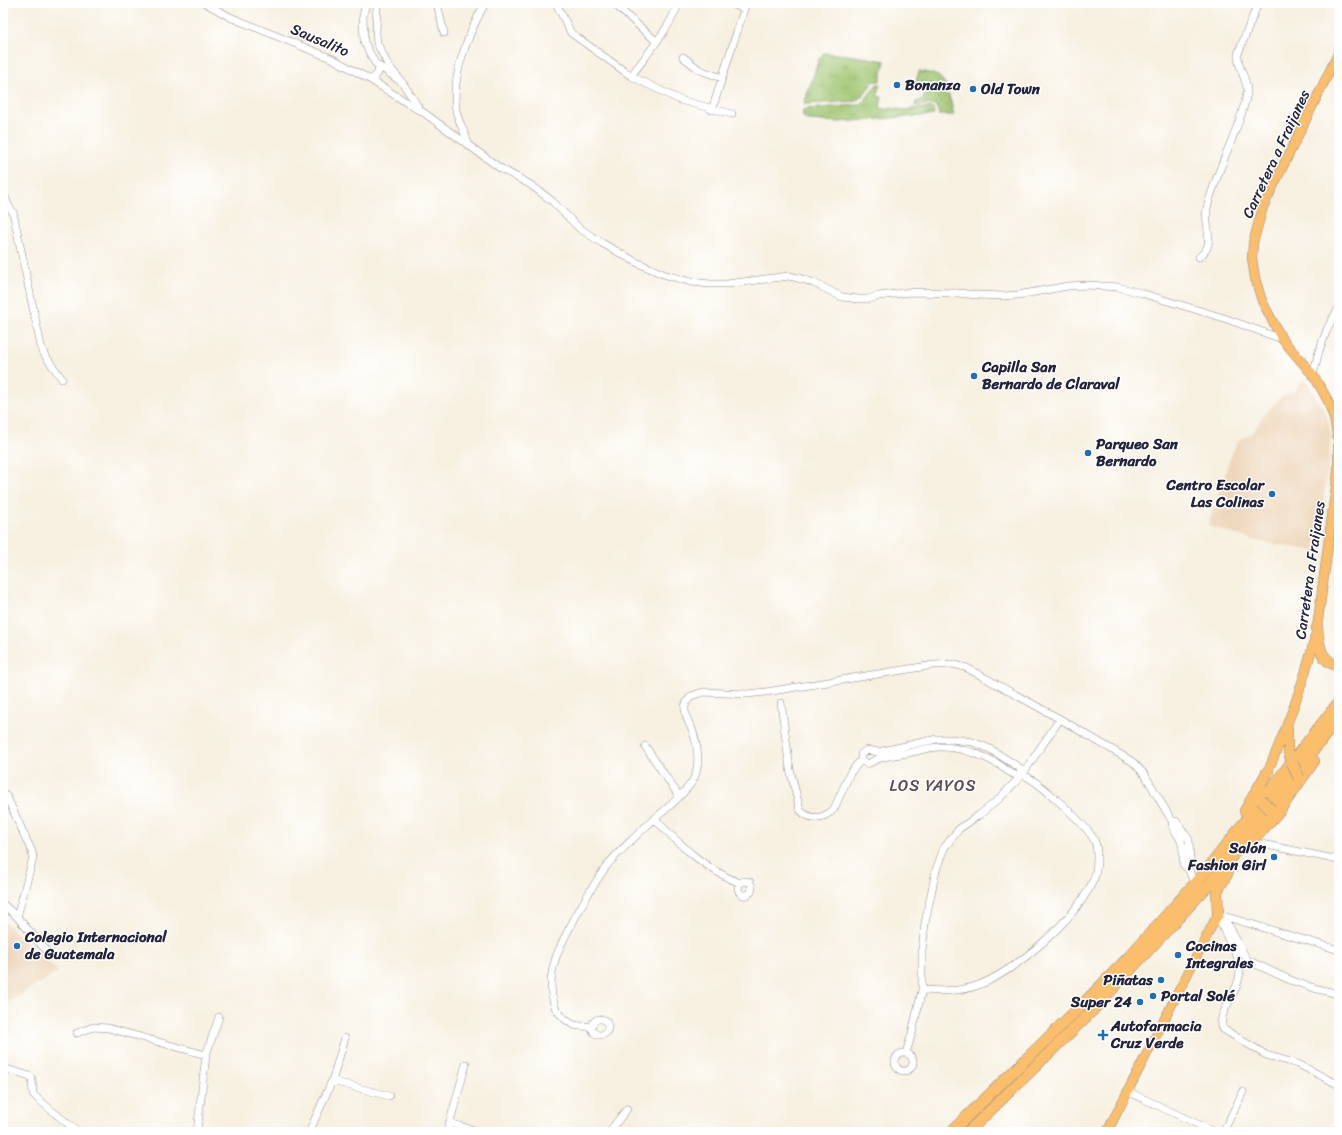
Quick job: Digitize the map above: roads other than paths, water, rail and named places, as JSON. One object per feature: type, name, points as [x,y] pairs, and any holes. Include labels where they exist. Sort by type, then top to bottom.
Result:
[{"type":"highway","points":[[1317,628],[1319,647],[1323,656],[1331,663],[1339,666]]},
{"type":"highway","points":[[1245,811],[1261,796],[1291,760],[1339,698]]},
{"type":"highway","points":[[951,1132],[1082,1005],[1129,957],[1207,870],[1339,702]]},
{"type":"highway","points":[[968,1132],[1093,1010],[1215,878],[1339,717]]},
{"type":"highway","points":[[1116,986],[1129,978],[1226,874],[1252,842],[1339,725]]},
{"type":"highway","points":[[1291,760],[1299,779]]},
{"type":"highway","points":[[1261,796],[1268,771]]},
{"type":"highway","points":[[1129,957],[1140,935],[1190,874],[1219,845],[1245,811],[1268,771]]},
{"type":"highway","points":[[1261,796],[1275,810]]},
{"type":"highway","points":[[1218,914],[1217,891],[1226,874]]},
{"type":"highway","points":[[1202,901],[1208,899],[1214,902],[1218,914]]},
{"type":"main road","name":"Carretera a Fraijanes","points":[[1268,771],[1288,725],[1307,669],[1317,628],[1338,471],[1338,440],[1334,418],[1328,401],[1313,375],[1282,339],[1267,313],[1255,278],[1252,258],[1252,243],[1263,207],[1337,56],[1339,49]]},
{"type":"main road","name":"Carretera a Fraijanes","points":[[1288,725],[1288,753],[1291,760]]},
{"type":"main road","points":[[1107,1132],[1218,914]]},
{"type":"street","name":"Sausalito","points":[[205,3],[230,18],[333,59],[371,80],[420,110],[500,168],[531,185],[552,201],[580,228],[602,243],[636,262],[662,274],[691,282],[727,284],[789,276],[814,283],[842,297],[858,299],[868,299],[911,292],[1004,296],[1068,286],[1087,285],[1118,287],[1224,318],[1282,339]]},
{"type":"street","points":[[366,3],[364,16],[364,42],[376,63],[404,85]]},
{"type":"street","points":[[377,3],[377,43],[388,65],[404,85],[420,110]]},
{"type":"street","points":[[437,3],[444,33]]},
{"type":"street","points":[[468,145],[457,112],[455,90],[456,81],[459,65],[485,3]]},
{"type":"street","points":[[556,3],[571,33],[631,76],[680,100],[712,110],[732,114]]},
{"type":"street","points":[[613,3],[656,41]]},
{"type":"street","points":[[631,76],[677,11],[678,3]]},
{"type":"street","points":[[712,110],[745,6],[730,3]]},
{"type":"street","points":[[1199,257],[1207,248],[1208,240],[1206,210],[1220,169],[1240,120],[1247,91],[1245,80],[1237,62],[1238,54],[1258,3]]},
{"type":"street","points":[[364,42],[377,43]]},
{"type":"street","points":[[683,57],[700,70],[722,78]]},
{"type":"street","points":[[371,80],[376,76],[380,67]]},
{"type":"street","points":[[3,192],[6,208],[13,212],[41,346],[44,354],[62,379]]},
{"type":"street","points":[[1313,375],[1319,351],[1328,327],[1339,308]]},
{"type":"street","points":[[592,1026],[582,1027],[569,1023],[555,1008],[551,997],[550,985],[559,946],[582,904],[607,866],[641,831],[680,796],[692,782],[696,772],[697,746],[693,732],[686,717],[685,706],[691,696],[703,692],[747,694],[766,692],[934,665],[953,664],[967,668],[1060,719],[1133,762],[1145,775],[1172,821],[1176,822],[1189,840],[1190,874]]},
{"type":"street","points":[[781,703],[790,769],[800,810],[804,814],[818,818],[831,813],[850,773],[862,760]]},
{"type":"street","points":[[906,1053],[922,990],[922,951],[925,923],[936,870],[944,848],[959,829],[999,799],[1022,775],[1060,719]]},
{"type":"street","points":[[922,990],[943,992],[963,989],[983,983],[1013,966],[1052,933],[1076,908],[1093,882],[1097,856],[1095,841],[1069,811],[1046,790],[1022,775],[1016,775],[974,752],[956,748],[940,747],[879,758],[869,764],[862,760],[861,754],[867,750],[878,752],[937,739],[952,739],[973,742],[990,750],[1020,768],[1022,775]]},
{"type":"street","points":[[645,746],[680,796]]},
{"type":"street","points":[[3,793],[7,797],[32,852],[33,858],[17,917]]},
{"type":"street","points":[[655,819],[697,858],[725,877],[740,883]]},
{"type":"street","points":[[1252,842],[1339,860]]},
{"type":"street","points":[[3,904],[17,917],[51,956]]},
{"type":"street","points":[[1218,914],[1339,950]]},
{"type":"street","points":[[1218,914],[1229,926],[1247,960],[1290,980],[1320,990],[1339,994]]},
{"type":"street","points":[[1218,914],[1222,929],[1240,963],[1240,972],[1237,985],[1221,1018],[1223,1030],[1266,1055],[1298,1064],[1339,1085]]},
{"type":"street","points":[[1240,963],[1247,960]]},
{"type":"street","points":[[197,1132],[206,1055],[218,1017]]},
{"type":"street","points":[[77,1033],[93,1027],[108,1028],[206,1055]]},
{"type":"street","points":[[311,1132],[311,1128],[332,1081],[345,1038]]},
{"type":"street","points":[[447,1132],[466,1064]]},
{"type":"street","points":[[3,1068],[30,1076],[32,1079],[33,1094],[78,1132]]},
{"type":"street","points":[[332,1081],[389,1096]]},
{"type":"street","points":[[1128,1092],[1214,1132]]},
{"type":"street","points":[[1223,1132],[1243,1092]]},
{"type":"street","points":[[609,1132],[627,1109]]},
{"type":"street","points":[[449,1123],[481,1132]]},
{"type":"place","name":"Bonanza","points":[[897,85]]},
{"type":"place","name":"Old Town","points":[[973,89]]},
{"type":"place","name":"Capilla San Bernardo de Claraval","points":[[974,376]]},
{"type":"place","name":"Parqueo San Bernardo","points":[[1088,453]]},
{"type":"place","name":"Centro Escolar Las Colinas","points":[[1272,494]]},
{"type":"place","name":"Salón Fashion Girl","points":[[1274,857]]},
{"type":"place","name":"Colegio Internacional de Guatemala","points":[[17,946]]},
{"type":"place","name":"Cocinas Integrales","points":[[1178,955]]},
{"type":"place","name":"Piñatas","points":[[1161,980]]},
{"type":"place","name":"Portal Solé","points":[[1153,996]]},
{"type":"place","name":"Super 24","points":[[1140,1002]]},
{"type":"place","name":"Autofarmacia Cruz Verde","points":[[1103,1035]]},
{"type":"district","name":"LOS YAYOS","points":[[933,785]]}]
